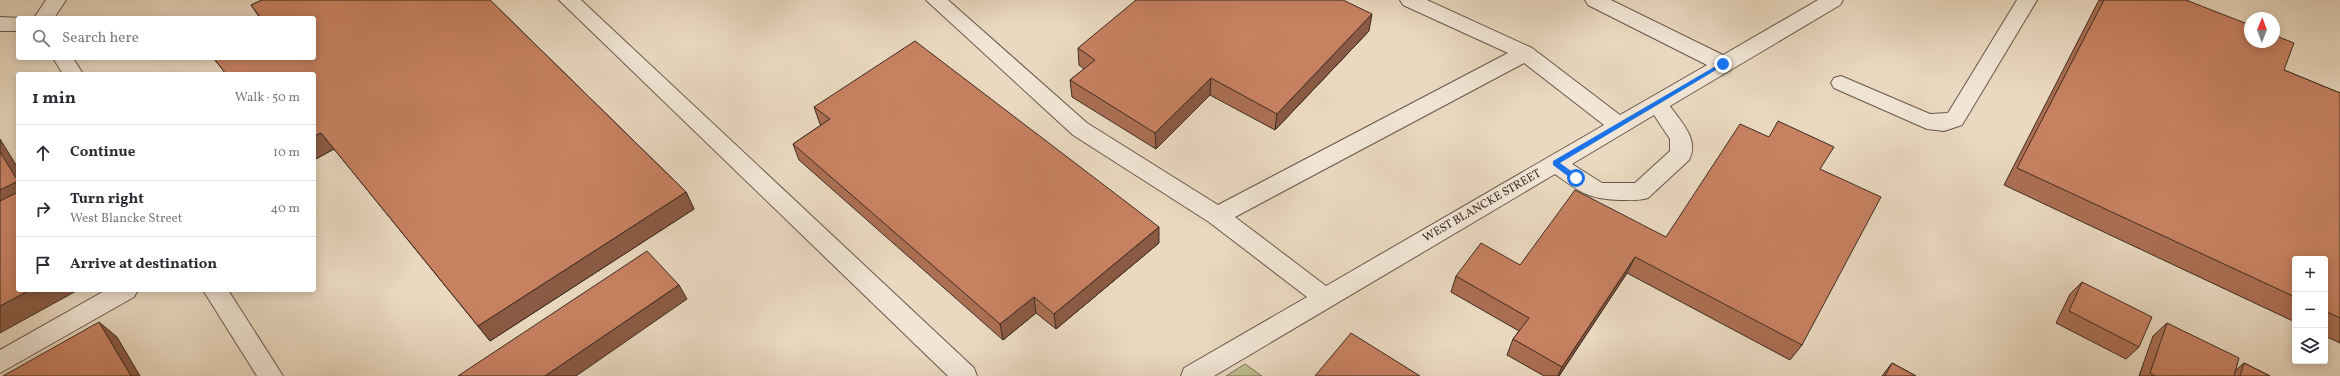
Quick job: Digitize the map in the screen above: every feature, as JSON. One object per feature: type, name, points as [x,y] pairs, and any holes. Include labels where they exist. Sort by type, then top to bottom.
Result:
[{"type":"street","points":[[45,16],[56,0]]},
{"type":"street","points":[[570,0],[965,376]]},
{"type":"street","points":[[936,0],[1080,129],[1217,216],[1325,298]]},
{"type":"street","points":[[1410,0],[1525,53],[1619,125]]},
{"type":"street","points":[[1595,0],[1723,64]]},
{"type":"street","name":"WEST BLANCKE STREET","points":[[1208,372],[1325,298],[1833,0]]},
{"type":"street","points":[[1841,83],[1927,121],[1944,123],[1955,119],[2026,0]]},
{"type":"street","points":[[0,24],[16,24]]},
{"type":"street","points":[[1217,216],[1525,53]]},
{"type":"street","points":[[64,60],[72,72]]},
{"type":"street","points":[[1555,163],[1598,191],[1640,192],[1681,154],[1681,138],[1657,103]]},
{"type":"street","points":[[0,362],[122,292]]},
{"type":"street","points":[[216,292],[271,376]]},
{"type":"green space","points":[[1245,364],[1262,376],[1226,376]]},
{"type":"building","points":[[262,0],[490,0],[686,192],[478,326],[321,133],[316,135],[316,72],[224,72],[215,60],[316,60],[316,16],[259,16],[251,5]]},
{"type":"building","points":[[1136,0],[1343,0],[1372,14],[1277,114],[1211,78],[1155,133],[1070,80],[1095,60],[1078,48]]},
{"type":"building","points":[[2104,0],[2186,0],[2244,23],[2244,48],[2280,48],[2280,37],[2294,43],[2284,70],[2340,93],[2340,318],[2328,312],[2328,256],[2292,256],[2292,296],[2017,168]]},
{"type":"building","points":[[915,41],[1159,227],[1054,314],[1034,297],[1000,324],[793,144],[830,119],[814,107]]},
{"type":"building","points":[[1778,121],[1834,147],[1820,169],[1881,197],[1802,345],[1635,257],[1562,367],[1513,339],[1529,318],[1456,276],[1481,243],[1520,265],[1575,190],[1666,237],[1740,124],[1769,137]]},
{"type":"building","points":[[0,152],[16,178],[16,182],[0,190]]},
{"type":"building","points":[[16,193],[16,292],[26,292],[0,306],[0,201]]},
{"type":"building","points":[[647,251],[679,285],[545,376],[458,376]]},
{"type":"building","points":[[2082,282],[2152,317],[2139,347],[2069,311]]},
{"type":"building","points":[[99,322],[131,376],[3,376]]},
{"type":"building","points":[[2167,323],[2239,358],[2234,376],[2155,376],[2150,373]]},
{"type":"building","points":[[1351,333],[1420,376],[1315,376]]},
{"type":"building","points":[[1892,363],[1916,376],[1885,376]]},
{"type":"building","points":[[2244,363],[2270,376],[2240,376]]},
{"type":"route","points":[[1576,178],[1555,163],[1723,64]]}]
